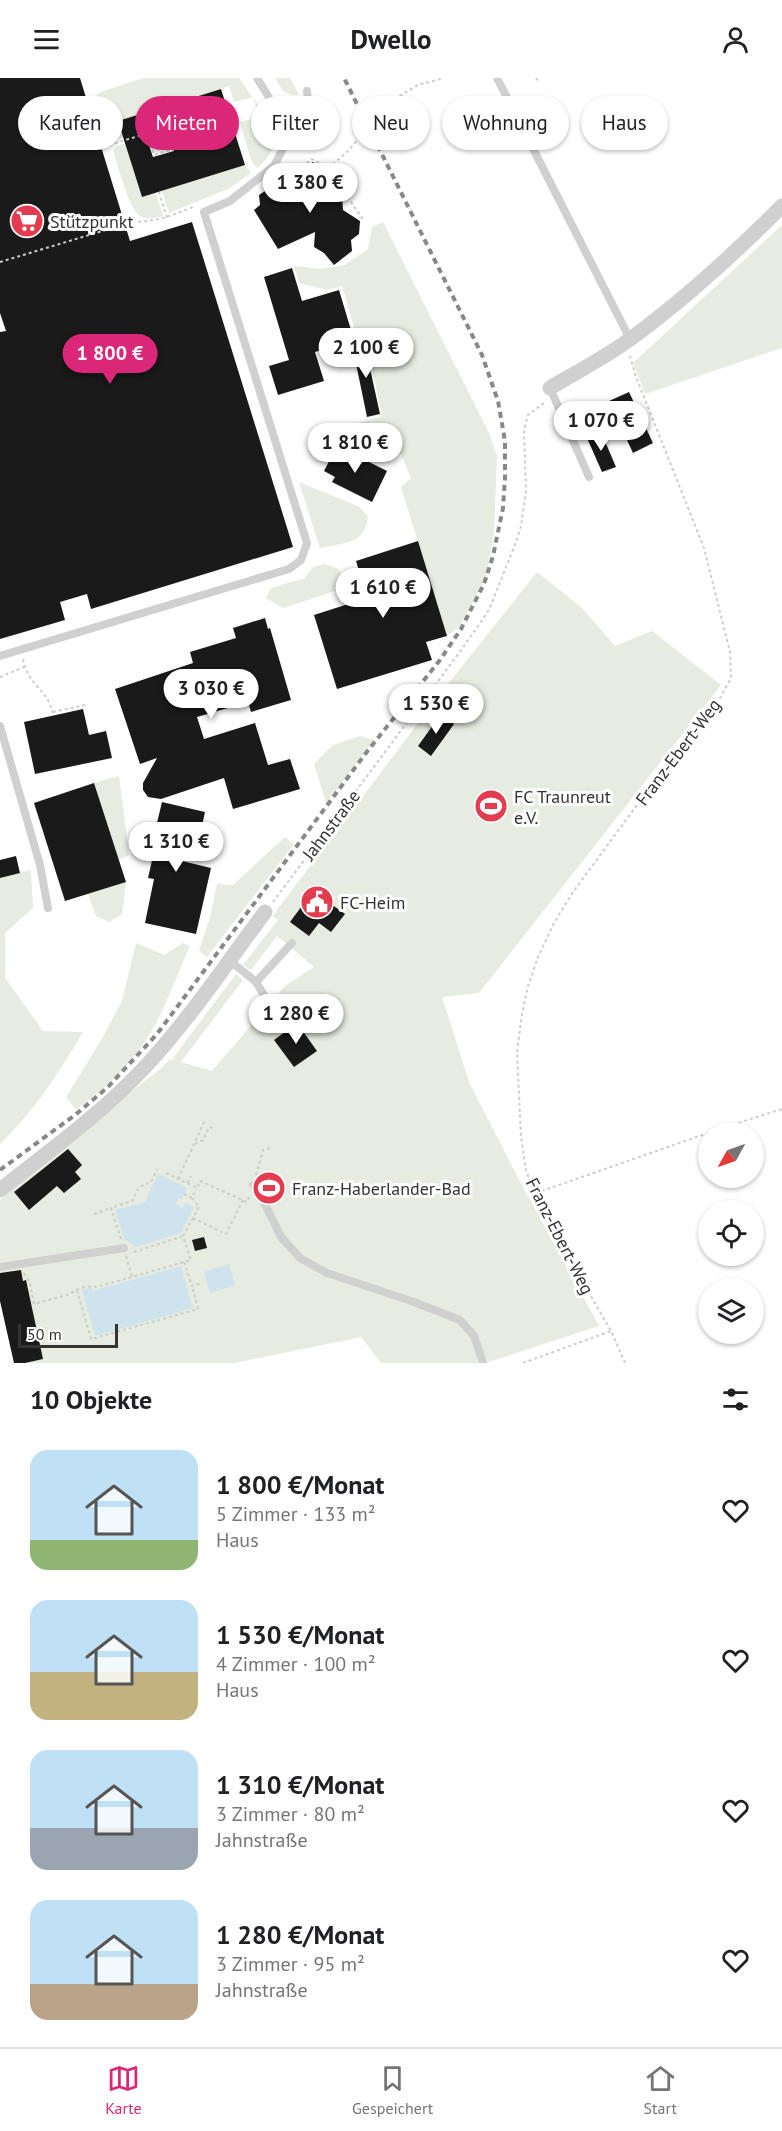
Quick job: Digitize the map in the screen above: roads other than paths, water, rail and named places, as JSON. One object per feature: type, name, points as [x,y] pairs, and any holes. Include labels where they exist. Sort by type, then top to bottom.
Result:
[{"type":"street","points":[[550,393],[630,339],[706,279],[782,206]]},
{"type":"street","points":[[0,1190],[125,1088],[161,1050],[266,912]]},
{"type":"lane","points":[[257,78],[268,96]]},
{"type":"lane","points":[[496,78],[630,339]]},
{"type":"lane","points":[[307,92],[307,96]]},
{"type":"lane","points":[[0,656],[289,569],[301,560],[307,543],[204,212],[230,201],[274,166],[282,150]]},
{"type":"lane","points":[[550,393],[589,477]]},
{"type":"lane","points":[[0,726],[40,865],[48,908]]},
{"type":"lane","points":[[256,982],[291,943]]},
{"type":"lane","points":[[229,960],[256,982],[270,1005]]},
{"type":"lane","points":[[253,1185],[281,1237],[300,1258],[327,1273],[460,1320],[474,1336],[483,1363]]},
{"type":"lane","points":[[0,1267],[124,1248]]},
{"type":"water","points":[[158,1174],[187,1188],[182,1199],[179,1198],[176,1204],[183,1208],[185,1203],[194,1207],[181,1233],[136,1247],[124,1239],[115,1210],[145,1202]]},
{"type":"water","points":[[229,1264],[235,1285],[210,1293],[204,1272]]},
{"type":"water","points":[[181,1266],[193,1308],[95,1336],[82,1290],[92,1287],[93,1291]]},
{"type":"railway","points":[[0,1170],[75,1115],[108,1087],[157,1034],[366,753],[440,660],[461,629],[484,584],[493,556],[503,508],[505,478],[505,441],[498,401],[482,355],[344,78]]},
{"type":"place","name":"Stützpunkt","points":[[27,221]]},
{"type":"place","name":"FC Traunreut e.V.","points":[[491,806]]},
{"type":"place","name":"FC-Heim","points":[[317,902]]},
{"type":"place","name":"Franz-Haberlander-Bad","points":[[269,1188]]}]
